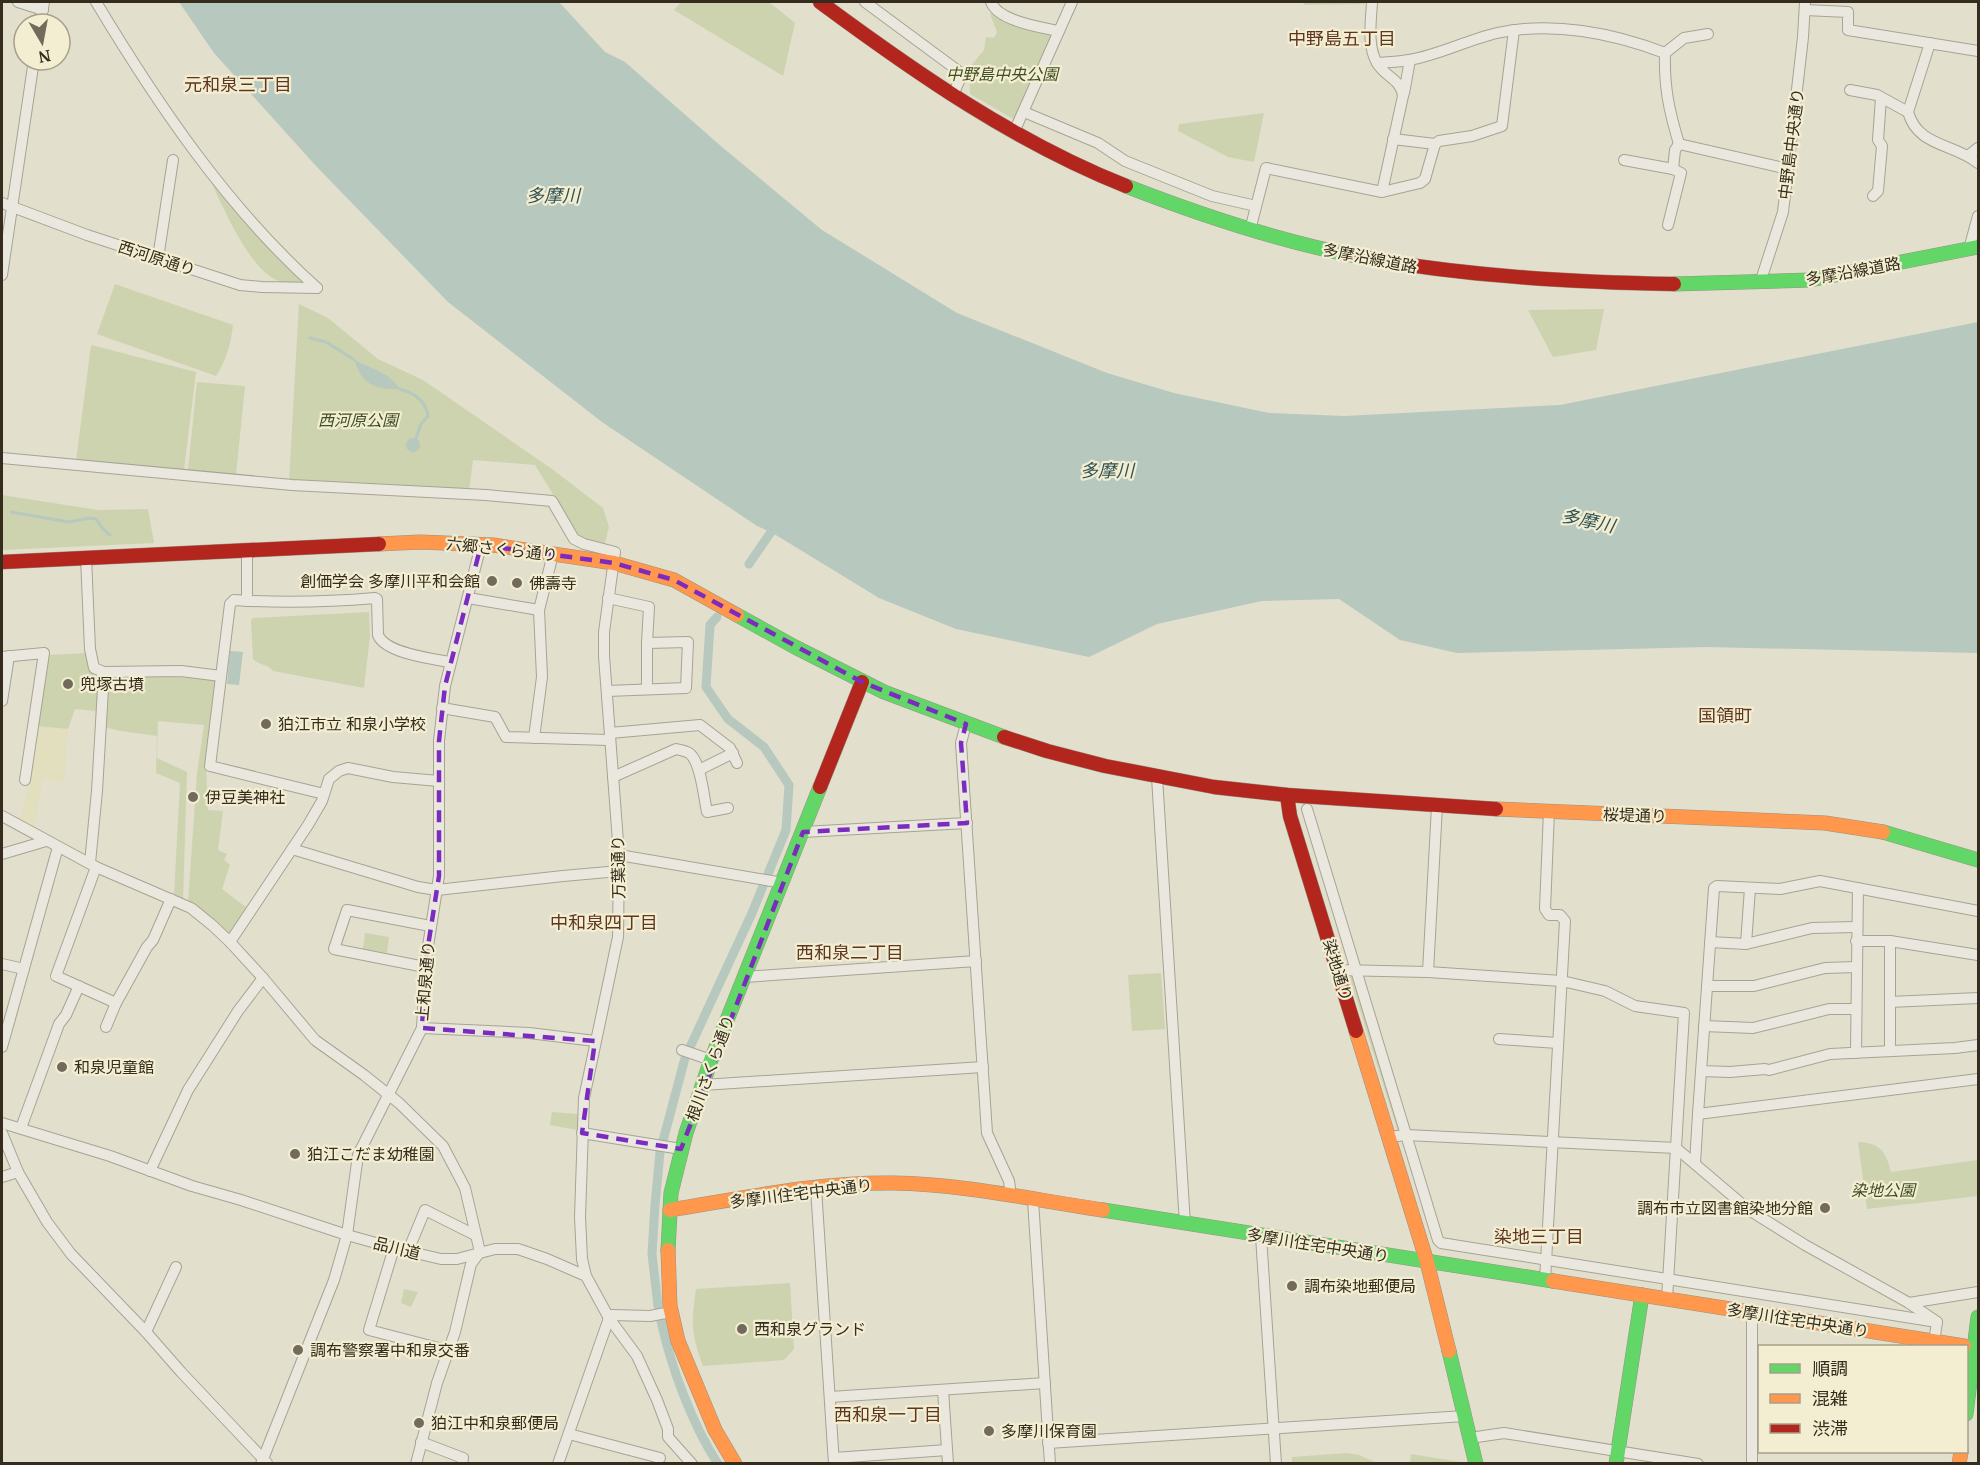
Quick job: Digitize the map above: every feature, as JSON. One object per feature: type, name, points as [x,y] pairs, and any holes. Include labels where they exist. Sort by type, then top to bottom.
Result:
[{"type":"street","points":[[18,2],[43,6]]},
{"type":"street","name":"西河原通り","points":[[7,205],[68,228],[240,285],[317,288],[255,226],[203,164],[96,2]]},
{"type":"street","points":[[865,2],[957,70],[960,79],[953,95]]},
{"type":"street","points":[[991,2],[993,7],[1010,19],[1058,31]]},
{"type":"street","points":[[1014,132],[1072,2]]},
{"type":"street","points":[[1372,2],[1371,46],[1377,63],[1399,84],[1403,96]]},
{"type":"street","name":"多摩沿線道路","points":[[828,4],[901,62],[1014,132],[1068,160],[1111,180],[1193,212],[1328,251],[1419,268],[1465,273],[1619,283],[1760,283],[1810,280],[1974,248]]},
{"type":"street","points":[[1805,6],[1848,12],[1848,30],[1978,51]]},
{"type":"street","name":"中野島中央通り","points":[[1760,283],[1783,212],[1805,6]]},
{"type":"street","points":[[1377,63],[1410,60],[1496,33],[1514,30],[1577,30],[1665,53]]},
{"type":"street","points":[[1393,139],[1435,144],[1439,141],[1472,136],[1502,126],[1514,30]]},
{"type":"street","points":[[1673,169],[1675,150],[1679,144],[1668,105],[1664,79],[1665,53],[1684,38],[1707,34]]},
{"type":"street","points":[[1930,44],[1908,112],[1911,122],[1920,135],[1968,156],[1978,163]]},
{"type":"street","points":[[1382,192],[1410,60]]},
{"type":"street","points":[[2,275],[7,205],[12,196],[32,72]]},
{"type":"street","points":[[1850,90],[1876,95],[1908,112]]},
{"type":"street","points":[[1873,196],[1878,191],[1882,146],[1878,140],[1881,98]]},
{"type":"street","points":[[1024,112],[1098,143],[1125,161],[1212,196],[1256,206]]},
{"type":"street","points":[[1250,230],[1266,168],[1382,192],[1425,180],[1435,144]]},
{"type":"street","points":[[1679,144],[1788,169]]},
{"type":"street","points":[[1968,156],[1978,148]]},
{"type":"street","points":[[158,258],[173,160]]},
{"type":"street","points":[[1623,160],[1673,169],[1682,173],[1668,225]]},
{"type":"street","points":[[1974,248],[1978,216]]},
{"type":"street","points":[[2,458],[292,485],[486,495],[552,501],[574,539],[615,552],[614,562]]},
{"type":"street","name":"六郷さくら通り","points":[[2,562],[420,542],[482,545],[614,562],[674,580],[862,682],[966,724]]},
{"type":"street","name":"上和泉通り","points":[[264,1462],[334,1280],[347,1235],[358,1155],[422,1028],[425,967],[440,876],[439,741],[442,708],[450,662],[482,545]]},
{"type":"street","points":[[247,550],[247,601]]},
{"type":"street","points":[[534,738],[542,678],[539,610],[553,554]]},
{"type":"street","points":[[86,558],[90,650],[94,668],[104,672],[180,671],[221,676]]},
{"type":"street","name":"万葉通り","points":[[586,1276],[582,1259],[580,1217],[584,1098],[618,937],[619,855],[604,632],[614,562]]},
{"type":"street","points":[[324,794],[210,766],[230,604],[234,600],[375,598],[377,599],[380,640],[398,651],[450,662]]},
{"type":"street","points":[[468,598],[539,610]]},
{"type":"street","points":[[608,598],[649,607],[646,643],[647,688]]},
{"type":"street","points":[[607,691],[686,688],[688,642],[646,643]]},
{"type":"street","points":[[2,701],[5,657],[44,653],[25,780]]},
{"type":"street","points":[[104,672],[93,865],[56,976],[116,1003]]},
{"type":"street","name":"根川さくら通り","points":[[735,1464],[719,1438],[688,1369],[671,1311],[668,1263],[675,1148],[703,1085],[777,882],[803,832],[862,682]]},
{"type":"street","points":[[442,708],[495,717],[506,737],[610,736],[700,725],[730,748],[735,758],[699,770]]},
{"type":"street","points":[[1011,1196],[1009,1180],[987,1133],[961,743],[966,724],[1059,754],[1157,777],[1214,787],[1287,795]]},
{"type":"street","points":[[613,777],[676,748],[689,753],[694,758],[699,770],[707,812],[728,808]]},
{"type":"street","points":[[230,942],[308,825],[324,794],[329,778],[348,768],[393,777],[439,781]]},
{"type":"street","points":[[1157,777],[1185,1224]]},
{"type":"street","name":"桜堤通り","points":[[1287,795],[1437,806],[1825,824],[1882,832],[1978,860]]},
{"type":"street","name":"染地通り","points":[[1287,795],[1290,816],[1427,1262],[1476,1464]]},
{"type":"street","points":[[1428,972],[1437,806]]},
{"type":"street","points":[[1306,809],[1438,1240],[1441,1243],[1937,1322]]},
{"type":"street","points":[[1545,1280],[1565,921],[1560,915],[1549,915],[1545,909],[1549,812]]},
{"type":"street","points":[[2,816],[93,865],[191,908],[230,942],[264,978],[315,1040],[389,1095],[443,1146],[465,1188],[480,1252],[471,1264],[450,1351],[437,1383],[416,1464]]},
{"type":"street","points":[[803,832],[967,823]]},
{"type":"street","points":[[2,854],[46,841]]},
{"type":"street","points":[[2,1047],[58,847]]},
{"type":"street","points":[[292,849],[418,887],[437,890],[619,871]]},
{"type":"street","points":[[619,855],[777,882]]},
{"type":"street","points":[[1695,1163],[1714,888],[1717,886],[1780,889],[1820,881],[1978,911]]},
{"type":"street","points":[[1746,944],[1750,888]]},
{"type":"street","points":[[1856,1053],[1857,888]]},
{"type":"street","points":[[106,1026],[116,1003],[153,940],[171,899]]},
{"type":"street","points":[[425,967],[334,949],[347,910],[430,926]]},
{"type":"street","points":[[1710,942],[1746,944],[1812,928],[1856,927]]},
{"type":"street","points":[[1856,941],[1890,941],[1978,955]]},
{"type":"street","points":[[1890,941],[1890,1051]]},
{"type":"street","points":[[744,977],[976,961]]},
{"type":"street","points":[[2,964],[24,969]]},
{"type":"street","points":[[1707,986],[1754,986],[1825,968],[1856,967]]},
{"type":"street","points":[[1338,969],[1428,972],[1562,981],[1605,991],[1635,1006],[1684,1013],[1667,1299]]},
{"type":"street","points":[[150,1171],[188,1090],[238,1011],[264,978]]},
{"type":"street","points":[[21,1128],[58,1024],[66,1016],[79,986]]},
{"type":"street","points":[[1890,1002],[1978,994]]},
{"type":"street","points":[[1704,1026],[1753,1028],[1829,1009],[1856,1009]]},
{"type":"street","points":[[422,1028],[529,1033],[595,1041]]},
{"type":"street","points":[[1499,1039],[1558,1043]]},
{"type":"street","points":[[1701,1071],[1769,1070],[1830,1054],[1978,1045]]},
{"type":"street","points":[[687,1052],[711,1060]]},
{"type":"street","points":[[703,1085],[983,1067]]},
{"type":"street","points":[[1698,1114],[1978,1079]]},
{"type":"street","name":"品川道","points":[[2,1123],[192,1186],[394,1248],[441,1259],[457,1259],[495,1249],[518,1249],[586,1276]]},
{"type":"street","points":[[2,1133],[18,1172],[47,1222],[71,1254],[146,1332],[264,1462]]},
{"type":"street","points":[[582,1133],[675,1148]]},
{"type":"street","points":[[1389,1137],[1406,1135],[1676,1148],[1749,1210],[1805,1245],[1909,1303],[1937,1322]]},
{"type":"street","points":[[2,1177],[18,1172]]},
{"type":"street","name":"多摩川住宅中央通り","points":[[670,1210],[816,1188],[892,1183],[945,1187],[1953,1345]]},
{"type":"street","points":[[816,1188],[834,1461],[947,1450]]},
{"type":"street","points":[[1033,1200],[1050,1464]]},
{"type":"street","points":[[408,1251],[425,1210],[475,1234]]},
{"type":"street","points":[[1261,1236],[1276,1464]]},
{"type":"street","points":[[394,1248],[369,1330],[450,1351]]},
{"type":"street","points":[[146,1332],[176,1267]]},
{"type":"street","points":[[569,1434],[659,1461],[668,1437],[668,1430],[657,1400],[637,1356],[609,1318],[586,1276]]},
{"type":"street","points":[[1909,1303],[1978,1292]]},
{"type":"street","points":[[1617,1457],[1642,1295]]},
{"type":"street","points":[[609,1318],[612,1316],[650,1316],[671,1311]]},
{"type":"street","points":[[1752,1313],[1752,1464]]},
{"type":"street","points":[[1968,1402],[1975,1362],[1971,1349],[1978,1317]]},
{"type":"street","points":[[558,1464],[609,1318]]},
{"type":"street","points":[[1935,1341],[1937,1322]]},
{"type":"street","points":[[830,1397],[1045,1383]]},
{"type":"street","points":[[943,1390],[948,1464]]},
{"type":"street","points":[[1048,1443],[1465,1416]]},
{"type":"street","points":[[1470,1438],[1504,1433],[1617,1457],[1698,1464]]},
{"type":"street","points":[[668,1437],[693,1464]]},
{"type":"street","points":[[421,1442],[463,1458],[462,1464]]},
{"type":"highlighted area","points":[[481,545],[614,563],[674,580],[862,682],[966,724],[961,743],[967,823],[803,832],[681,1149],[582,1133],[595,1041],[422,1028],[426,959],[439,876],[439,741],[445,686]]},
{"type":"shaded area","points":[[37,726],[68,729],[64,783],[43,779],[34,829],[19,822],[30,781]]},
{"type":"green space","points":[[681,2],[769,2],[795,23],[783,76],[674,10]]},
{"type":"green space","points":[[1302,2],[1366,2],[1365,4],[1305,5]]},
{"type":"green space","name":"中野島中央公園","points":[[990,14],[1051,36],[1015,120],[970,94],[969,68],[984,50],[986,37],[994,38],[997,32]]},
{"type":"green space","points":[[1264,113],[1254,162],[1228,157],[1178,131],[1179,124]]},
{"type":"green space","points":[[209,177],[270,250],[307,284],[279,281],[268,275],[258,265],[238,235]]},
{"type":"green space","points":[[115,284],[233,325],[228,352],[216,376],[97,334]]},
{"type":"green space","name":"西河原公園","points":[[299,304],[328,318],[378,359],[423,380],[552,469],[603,508],[609,527],[605,543],[583,539],[577,533],[535,465],[473,460],[469,490],[289,481]]},
{"type":"green space","points":[[1604,309],[1596,350],[1553,357],[1528,310]]},
{"type":"green space","points":[[91,345],[196,372],[184,470],[76,461]]},
{"type":"green space","points":[[197,382],[245,386],[236,475],[188,470]]},
{"type":"green space","points":[[2,495],[98,510],[148,509],[154,543],[2,550]]},
{"type":"green space","points":[[369,612],[370,636],[364,688],[273,671],[253,659],[251,621],[253,618]]},
{"type":"green space","points":[[87,653],[100,676],[96,711],[75,709],[68,729],[37,726],[48,655]]},
{"type":"green space","name":"伊豆美神社","points":[[110,675],[217,680],[206,768],[208,810],[223,811],[218,850],[227,854],[224,860],[230,865],[222,889],[247,908],[228,935],[188,903],[197,773],[204,725],[158,721],[157,758],[187,772],[183,900],[174,895],[180,783],[156,773],[157,736],[104,727],[107,677]]},
{"type":"green space","points":[[365,933],[389,937],[387,953],[363,949]]},
{"type":"green space","points":[[1352,972],[1401,1130],[1398,1132],[1349,975]]},
{"type":"green space","points":[[1161,973],[1165,1029],[1132,1031],[1128,975]]},
{"type":"green space","points":[[552,1112],[578,1114],[577,1130],[550,1125]]},
{"type":"green space","name":"染地公園","points":[[1858,1142],[1872,1144],[1881,1150],[1891,1172],[1978,1160],[1978,1196],[1867,1209]]},
{"type":"green space","name":"西和泉グランド","points":[[790,1283],[794,1349],[784,1360],[703,1366],[693,1328],[696,1289]]},
{"type":"green space","points":[[404,1289],[418,1292],[411,1307],[401,1303]]},
{"type":"green space","points":[[1347,1453],[1359,1455],[1377,1463],[1292,1463],[1292,1457]]},
{"type":"green space","points":[[1411,1454],[1460,1462],[1460,1463],[1410,1463]]},
{"type":"water","name":"多摩川","points":[[179,2],[559,2],[605,52],[625,62],[822,230],[957,313],[1107,373],[1174,393],[1269,413],[1344,416],[1560,405],[1978,322],[1978,653],[1706,647],[1457,653],[1400,640],[1339,599],[1262,601],[1157,624],[1089,657],[956,629],[879,598],[771,532],[757,526],[602,422],[448,302],[316,166],[214,53]]},
{"type":"water","points":[[353,359],[385,374],[400,389],[372,385],[363,378]]},
{"type":"water","points":[[413,438],[418,440],[420,445],[418,450],[413,452],[408,450],[406,445],[408,440]]},
{"type":"water","points":[[230,651],[243,652],[239,685],[227,684]]},
{"type":"waterway","points":[[310,338],[326,342],[353,359]]},
{"type":"waterway","points":[[400,389],[422,401],[427,410],[428,416],[421,424],[416,438]]},
{"type":"waterway","points":[[11,512],[69,522],[96,519],[110,535]]},
{"type":"waterway","points":[[749,564],[771,532]]},
{"type":"waterway","points":[[658,1306],[652,1254],[660,1152],[685,1058],[752,913],[786,830],[789,785],[764,747],[728,719],[706,687],[710,625],[717,617]]},
{"type":"waterway","points":[[661,1321],[670,1357],[684,1395],[708,1448],[718,1464]]},
{"type":"traffic: fast","points":[[1126,186],[1242,227],[1301,244],[1361,257]]},
{"type":"traffic: fast","points":[[1674,284],[1810,280],[1978,247]]},
{"type":"traffic: fast","points":[[737,615],[884,692],[1004,737]]},
{"type":"traffic: fast","points":[[668,1250],[671,1193],[686,1133],[711,1060],[820,787]]},
{"type":"traffic: fast","points":[[1883,832],[1978,860]]},
{"type":"traffic: fast","points":[[1103,1210],[1553,1281]]},
{"type":"traffic: fast","points":[[1616,1464],[1642,1295]]},
{"type":"traffic: fast","points":[[1968,1398],[1978,1317]]},
{"type":"traffic: fast","points":[[1449,1351],[1476,1464]]},
{"type":"traffic: slow","points":[[379,544],[420,542],[493,545],[614,563],[674,580],[737,615]]},
{"type":"traffic: slow","points":[[1496,809],[1825,823],[1883,832]]},
{"type":"traffic: slow","points":[[1356,1031],[1427,1262],[1449,1351]]},
{"type":"traffic: slow","points":[[670,1210],[809,1188],[865,1183],[946,1186],[1103,1210]]},
{"type":"traffic: slow","points":[[668,1250],[670,1306],[678,1341],[715,1430],[735,1464]]},
{"type":"traffic: slow","points":[[1553,1281],[1958,1345]]},
{"type":"traffic: slow","points":[[1959,1464],[1961,1453]]},
{"type":"traffic: jam","points":[[820,2],[893,55],[967,104],[1045,149],[1126,186]]},
{"type":"traffic: jam","points":[[1361,257],[1400,264],[1517,277],[1674,284]]},
{"type":"traffic: jam","points":[[2,562],[379,544]]},
{"type":"traffic: jam","points":[[820,787],[862,682]]},
{"type":"traffic: jam","points":[[1004,737],[1105,766],[1214,787],[1287,795],[1496,809]]},
{"type":"traffic: jam","points":[[1287,795],[1290,816],[1356,1031]]},
{"type":"place","name":"創価学会 多摩川平和会館","points":[[492,581]]},
{"type":"place","name":"佛壽寺","points":[[517,583]]},
{"type":"place","name":"兜塚古墳","points":[[68,684]]},
{"type":"place","name":"狛江市立 和泉小学校","points":[[266,724]]},
{"type":"place","name":"伊豆美神社","points":[[193,797]]},
{"type":"place","name":"和泉児童館","points":[[62,1067]]},
{"type":"place","name":"狛江こだま幼稚園","points":[[295,1154]]},
{"type":"place","name":"調布市立図書館染地分館","points":[[1825,1208]]},
{"type":"place","name":"調布染地郵便局","points":[[1292,1286]]},
{"type":"place","name":"西和泉グランド","points":[[742,1329]]},
{"type":"place","name":"調布警察署中和泉交番","points":[[298,1350]]},
{"type":"place","name":"狛江中和泉郵便局","points":[[419,1423]]},
{"type":"place","name":"多摩川保育園","points":[[989,1431]]},
{"type":"district","name":"中野島五丁目","points":[[1342,39]]},
{"type":"district","name":"元和泉三丁目","points":[[238,85]]},
{"type":"district","name":"国領町","points":[[1725,716]]},
{"type":"district","name":"中和泉四丁目","points":[[604,923]]},
{"type":"district","name":"西和泉二丁目","points":[[850,953]]},
{"type":"district","name":"染地三丁目","points":[[1539,1237]]},
{"type":"district","name":"西和泉一丁目","points":[[888,1415]]}]
